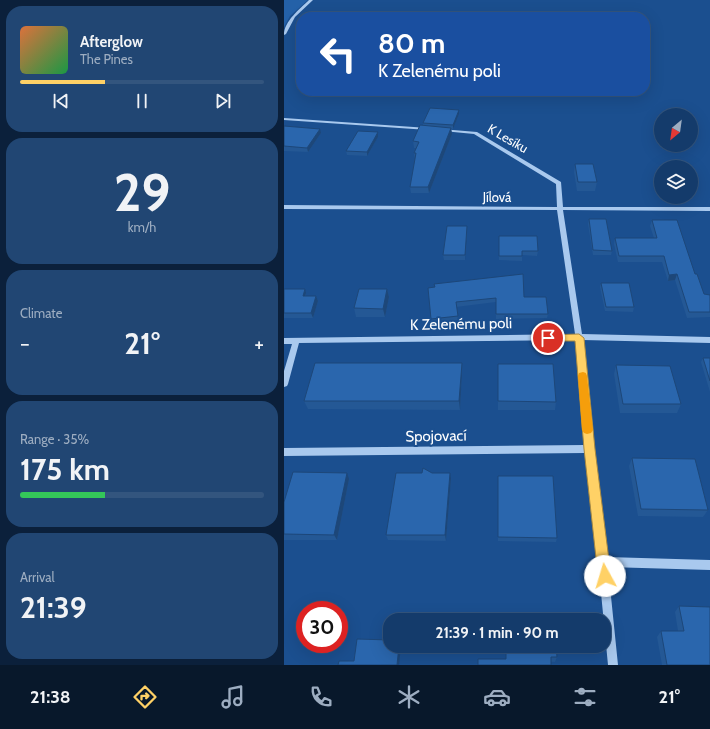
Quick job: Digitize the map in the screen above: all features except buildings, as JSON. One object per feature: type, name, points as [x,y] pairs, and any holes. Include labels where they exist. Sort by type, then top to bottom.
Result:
[{"type":"street","points":[[298,12],[311,0]]},
{"type":"street","points":[[284,34],[296,14]]},
{"type":"street","name":"K Lesíku","points":[[284,119],[475,133],[559,183],[560,208],[579,338]]},
{"type":"street","name":"Jílová","points":[[284,207],[710,209]]},
{"type":"street","points":[[579,338],[589,449],[603,562],[613,665]]},
{"type":"street","name":"K Zelenému poli","points":[[284,341],[579,338],[710,340]]},
{"type":"street","points":[[284,384],[296,341]]},
{"type":"street","name":"Spojovací","points":[[284,452],[589,449]]},
{"type":"street","points":[[603,562],[710,565]]},
{"type":"shaded area","points":[[284,0],[308,0],[290,16],[284,27]]},
{"type":"slow traffic","points":[[583,376],[587,430]]},
{"type":"route","points":[[548,338],[579,338],[589,449],[605,576]]}]
